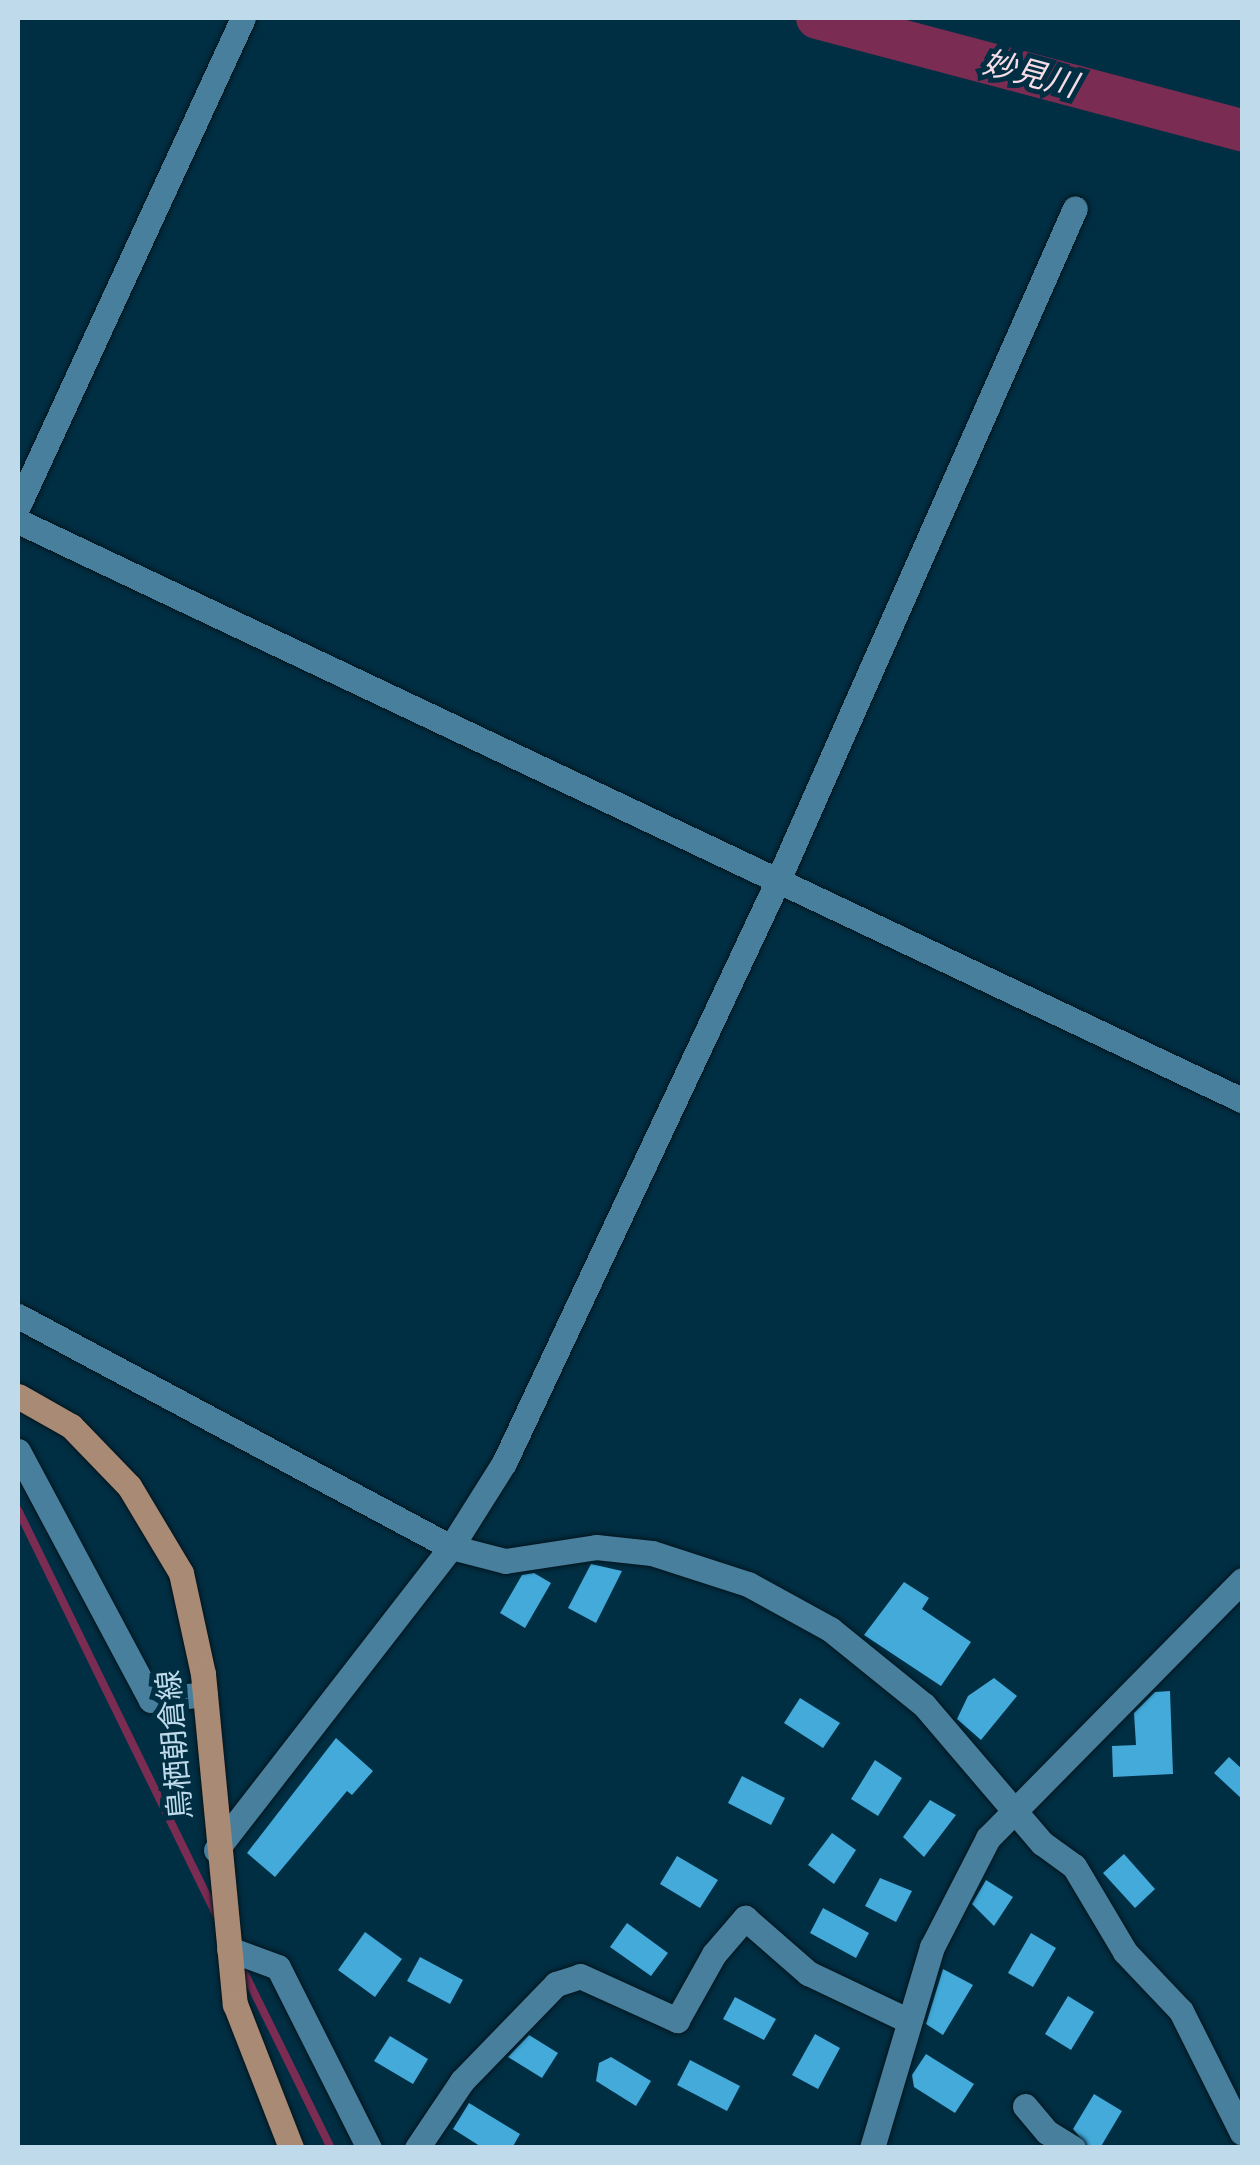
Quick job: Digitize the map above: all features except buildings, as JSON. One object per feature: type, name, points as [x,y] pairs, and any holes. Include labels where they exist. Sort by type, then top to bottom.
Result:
[{"type":"main road","name":"鳥栖朝倉線","points":[[18,1397],[71,1426],[129,1486],[181,1573],[205,1694],[216,1850],[235,2004],[290,2148]]},
{"type":"street","points":[[18,506],[243,18]]},
{"type":"street","points":[[216,1850],[451,1547],[504,1463],[779,878],[1075,208]]},
{"type":"street","points":[[18,521],[1242,1100]]},
{"type":"street","points":[[18,1316],[451,1547],[505,1562],[596,1547],[652,1553],[748,1584],[830,1629],[924,1705],[1018,1808],[1042,1843],[1074,1866],[1125,1952],[1181,2012],[1242,2133]]},
{"type":"street","points":[[18,1452],[151,1700],[205,1694]]},
{"type":"street","points":[[872,2148],[909,2022],[950,1905],[988,1838],[1242,1580]]},
{"type":"street","points":[[418,2148],[462,2081],[556,1984],[580,1976],[677,2020],[714,1954],[745,1918],[808,1973],[909,2022]]},
{"type":"street","points":[[230,1949],[278,1967],[369,2148]]},
{"type":"street","points":[[1026,2106],[1046,2132],[1074,2148]]},
{"type":"waterway","name":"妙見川","points":[[817,18],[1242,130]]},
{"type":"waterway","points":[[18,1510],[216,1915]]},
{"type":"waterway","points":[[242,1968],[331,2148]]}]
